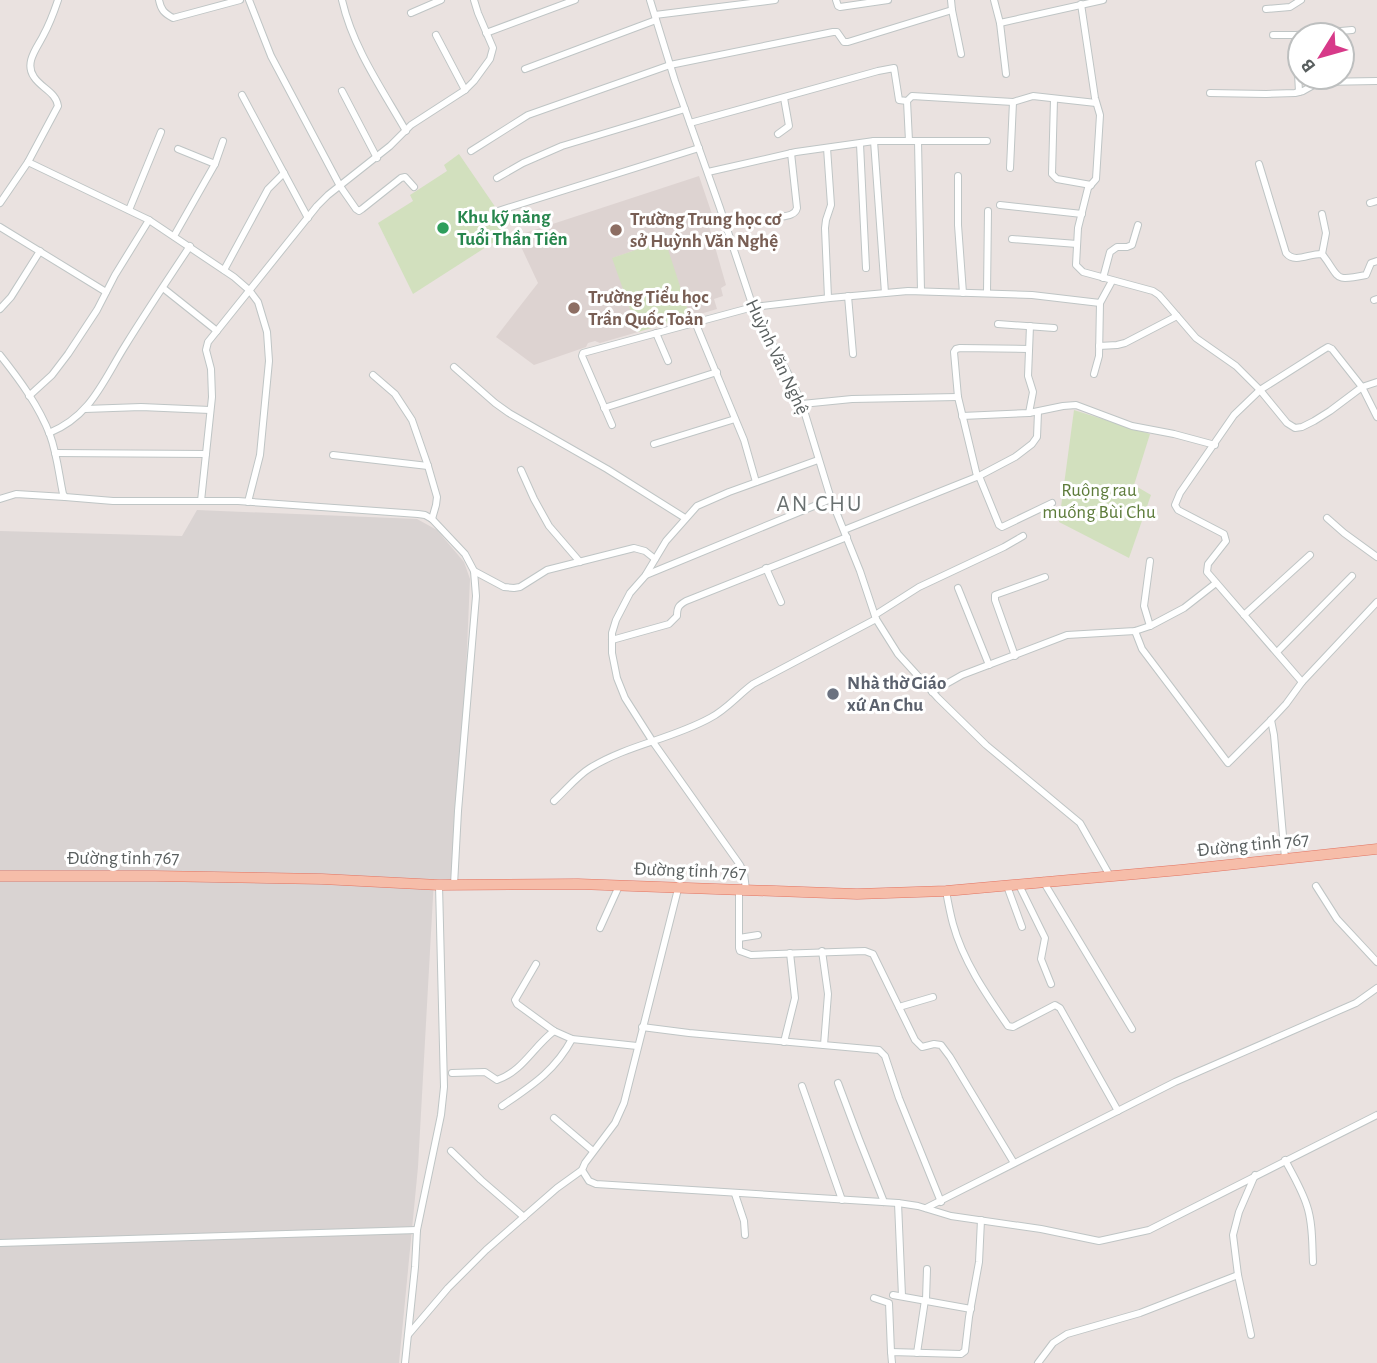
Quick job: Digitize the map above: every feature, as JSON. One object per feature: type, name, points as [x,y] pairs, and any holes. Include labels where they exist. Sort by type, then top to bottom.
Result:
[{"type":"main road","name":"Đường tỉnh 767","points":[[0,876],[322,879],[439,885],[618,886],[857,894],[1019,885],[1377,849]]},
{"type":"street","points":[[0,203],[29,162],[58,106],[55,97],[34,78],[31,66],[58,0]]},
{"type":"street","points":[[159,0],[163,13],[173,18],[240,0]]},
{"type":"street","points":[[249,0],[271,55],[340,186],[356,209],[359,211],[401,178],[405,177],[414,187]]},
{"type":"street","points":[[342,0],[360,50],[406,131]]},
{"type":"street","points":[[411,13],[441,0]]},
{"type":"street","points":[[201,501],[211,410],[212,376],[206,346],[208,342],[317,206],[377,158],[421,118],[465,90],[474,81],[490,59],[493,48],[474,0]]},
{"type":"street","points":[[486,33],[575,0]]},
{"type":"street","name":"Huỳnh Văn Nghệ","points":[[650,0],[752,307],[802,404],[831,499],[876,617],[898,654],[932,692],[986,745],[1080,823],[1110,876]]},
{"type":"street","points":[[525,69],[656,18],[775,0]]},
{"type":"street","points":[[836,0],[840,7],[888,0]]},
{"type":"street","points":[[951,0],[961,54]]},
{"type":"street","points":[[994,0],[1000,23],[1006,74]]},
{"type":"street","points":[[1000,23],[1102,0]]},
{"type":"street","points":[[1266,9],[1290,7],[1301,0]]},
{"type":"street","points":[[1081,4],[1096,103],[1100,111],[1096,179],[1087,192],[1082,214],[1075,261],[1078,269],[1112,281],[1153,290],[1196,338],[1236,366],[1287,423],[1295,428],[1314,421],[1362,387],[1377,382]]},
{"type":"street","points":[[471,151],[528,115],[670,65],[833,32],[837,32],[844,42],[848,42],[952,10]]},
{"type":"street","points":[[436,35],[465,90]]},
{"type":"street","points":[[1273,35],[1286,35]]},
{"type":"street","points":[[690,123],[894,68],[898,100],[907,101]]},
{"type":"street","points":[[1210,93],[1299,92],[1319,82],[1377,81]]},
{"type":"street","points":[[342,90],[377,158]]},
{"type":"street","points":[[242,94],[308,218]]},
{"type":"street","points":[[909,141],[907,101],[912,96],[1013,102],[1033,96],[1096,103]]},
{"type":"street","points":[[778,134],[789,125],[784,98]]},
{"type":"street","points":[[1054,99],[1052,174],[1056,179],[1091,185]]},
{"type":"street","points":[[1010,167],[1013,102]]},
{"type":"street","points":[[497,178],[562,146],[685,109]]},
{"type":"street","points":[[129,210],[161,132]]},
{"type":"street","points":[[174,236],[215,164],[223,141]]},
{"type":"street","points":[[874,141],[885,293]]},
{"type":"street","points":[[708,172],[791,153],[874,141],[987,141]]},
{"type":"street","points":[[918,141],[921,291]]},
{"type":"street","points":[[860,144],[866,268]]},
{"type":"street","points":[[498,212],[699,148]]},
{"type":"street","points":[[827,148],[831,205],[825,228],[828,298]]},
{"type":"street","points":[[178,149],[215,164]]},
{"type":"street","points":[[775,218],[792,214],[797,208],[791,153]]},
{"type":"street","points":[[29,162],[149,220],[224,270],[249,290],[258,302],[264,318],[269,361],[260,455],[248,502]]},
{"type":"street","points":[[1259,164],[1286,253],[1294,259],[1322,254]]},
{"type":"street","points":[[224,270],[268,189],[284,173]]},
{"type":"street","points":[[958,176],[962,292]]},
{"type":"street","points":[[0,187],[9,192]]},
{"type":"street","points":[[1000,205],[1082,214]]},
{"type":"street","points":[[986,293],[988,211]]},
{"type":"street","points":[[1322,214],[1326,233],[1322,254],[1336,276],[1343,279],[1366,275],[1371,262],[1377,261]]},
{"type":"street","points":[[29,396],[68,354],[149,220]]},
{"type":"street","points":[[1103,278],[1110,252],[1117,247],[1132,245],[1138,225]]},
{"type":"street","points":[[0,227],[106,292]]},
{"type":"street","points":[[1012,239],[1077,244]]},
{"type":"street","points":[[49,433],[64,426],[85,409],[96,395],[190,246]]},
{"type":"street","points":[[0,309],[11,297],[40,251]]},
{"type":"street","points":[[1094,374],[1099,356],[1100,303],[1112,281]]},
{"type":"street","points":[[163,288],[217,331]]},
{"type":"street","points":[[612,425],[583,353],[752,307],[921,291],[1032,295],[1100,303]]},
{"type":"street","points":[[848,296],[853,354]]},
{"type":"street","points":[[1099,346],[1125,343],[1177,316]]},
{"type":"street","points":[[695,323],[744,440],[756,482]]},
{"type":"street","points":[[998,324],[1054,328]]},
{"type":"street","points":[[1029,414],[1033,392],[1028,376],[1030,326]]},
{"type":"street","points":[[656,333],[668,361]]},
{"type":"street","points":[[1302,682],[1207,572],[1226,541],[1224,534],[1178,510],[1175,505],[1180,493],[1234,415],[1260,390],[1328,347],[1362,387],[1377,417]]},
{"type":"street","points":[[1029,349],[956,349],[954,352],[958,397],[978,476],[999,525],[1002,527],[1052,503]]},
{"type":"street","points":[[0,355],[29,396],[49,433],[65,497]]},
{"type":"street","points":[[454,367],[509,413],[607,469],[685,518]]},
{"type":"street","points":[[604,408],[717,372]]},
{"type":"street","points":[[373,375],[395,394],[411,416],[437,497],[432,519]]},
{"type":"street","points":[[802,404],[852,399],[958,397]]},
{"type":"street","points":[[962,416],[1029,414],[1076,405],[1132,426],[1174,433],[1215,445]]},
{"type":"street","points":[[85,409],[141,407],[211,410]]},
{"type":"street","points":[[612,640],[669,624],[677,616],[677,608],[680,605],[978,476],[1015,457],[1037,438],[1038,412]]},
{"type":"street","points":[[654,443],[735,419]]},
{"type":"street","points":[[55,453],[206,454]]},
{"type":"street","points":[[333,455],[428,466]]},
{"type":"street","points":[[818,460],[701,503],[685,518],[630,593],[616,620],[612,653],[617,678],[625,698],[653,742],[744,873],[740,951],[751,955],[870,951],[919,1044],[922,1047],[941,1045],[1014,1163]]},
{"type":"street","points":[[521,470],[549,526],[580,562]]},
{"type":"street","points":[[0,499],[16,494],[113,500],[248,502],[418,514],[432,519],[465,554],[474,571],[477,596],[454,885]]},
{"type":"street","points":[[645,576],[831,499]]},
{"type":"street","points":[[1327,518],[1377,557]]},
{"type":"street","points":[[554,801],[592,767],[608,758],[709,719],[721,712],[752,684],[876,617],[919,587],[1023,536]]},
{"type":"street","points":[[474,571],[504,587],[514,588],[547,570],[634,548],[645,551],[654,559]]},
{"type":"street","points":[[1244,615],[1311,555]]},
{"type":"street","points":[[1150,561],[1144,607],[1150,626]]},
{"type":"street","points":[[766,568],[781,602]]},
{"type":"street","points":[[1277,652],[1352,576]]},
{"type":"street","points":[[1014,656],[995,595],[1045,577]]},
{"type":"street","points":[[932,692],[962,675],[1067,635],[1135,631],[1150,626],[1184,608],[1216,583]]},
{"type":"street","points":[[958,588],[989,665]]},
{"type":"street","points":[[1135,631],[1142,649],[1229,763],[1377,602]]},
{"type":"street","points":[[1271,720],[1285,858]]},
{"type":"street","points":[[1043,881],[1132,1029]]},
{"type":"street","points":[[405,1363],[417,1230],[441,1115],[444,1087],[439,885]]},
{"type":"street","points":[[1019,885],[1045,938],[1041,959],[1051,984]]},
{"type":"street","points":[[600,928],[618,886]]},
{"type":"street","points":[[1007,886],[1022,927]]},
{"type":"street","points":[[1316,886],[1337,919],[1377,962]]},
{"type":"street","points":[[407,1337],[448,1288],[486,1250],[557,1188],[582,1170],[593,1151],[615,1124],[624,1103],[678,889]]},
{"type":"street","points":[[946,891],[953,925],[975,976],[1008,1026],[1013,1027],[1055,1005],[1060,1008],[1118,1111]]},
{"type":"street","points":[[739,937],[758,935]]},
{"type":"street","points":[[822,951],[828,994],[824,1045]]},
{"type":"street","points":[[784,1042],[795,998],[790,953]]},
{"type":"street","points":[[536,964],[515,1002],[554,1031],[572,1039],[637,1046]]},
{"type":"street","points":[[926,1208],[1187,1076],[1356,1003],[1377,988]]},
{"type":"street","points":[[899,1007],[933,997]]},
{"type":"street","points":[[642,1027],[878,1050],[885,1056],[941,1202]]},
{"type":"street","points":[[452,1073],[485,1072],[497,1080],[503,1078],[520,1067],[554,1031]]},
{"type":"street","points":[[502,1106],[544,1076],[561,1058],[572,1039]]},
{"type":"street","points":[[838,1083],[884,1202]]},
{"type":"street","points":[[802,1086],[842,1200]]},
{"type":"street","points":[[582,1170],[589,1181],[596,1184],[898,1203],[951,1216],[1041,1229],[1099,1241],[1149,1230],[1377,1115]]},
{"type":"street","points":[[554,1118],[593,1151]]},
{"type":"street","points":[[451,1151],[524,1217]]},
{"type":"street","points":[[1285,1160],[1308,1208],[1313,1262]]},
{"type":"street","points":[[1251,1335],[1238,1275],[1233,1235],[1239,1212],[1255,1175]]},
{"type":"street","points":[[734,1194],[744,1221],[745,1235]]},
{"type":"street","points":[[898,1203],[902,1296]]},
{"type":"street","points":[[891,1352],[963,1353],[979,1262],[981,1220]]},
{"type":"street","points":[[0,1243],[417,1230]]},
{"type":"street","points":[[917,1353],[926,1300],[927,1269]]},
{"type":"street","points":[[1038,1363],[1053,1343],[1068,1334],[1140,1313],[1238,1275]]},
{"type":"street","points":[[893,1296],[971,1309]]},
{"type":"street","points":[[874,1298],[889,1303],[892,1363]]},
{"type":"shaded area","points":[[699,176],[715,223],[709,226],[726,285],[721,288],[723,296],[714,299],[717,309],[690,317],[664,240],[613,258],[638,332],[600,343],[588,343],[586,347],[534,365],[496,337],[538,283],[516,236]]},
{"type":"shaded area","points":[[197,510],[417,519],[437,530],[464,562],[470,579],[457,880],[434,879],[418,1167],[399,1363],[0,1363],[0,531],[182,536]]},
{"type":"green space","name":"Khu kỹ năng Tuổi Thần Tiên","points":[[459,154],[498,211],[508,233],[413,294],[378,223],[413,201],[410,195],[447,171],[444,165]]},
{"type":"green space","points":[[665,240],[690,317],[638,332],[612,258]]},
{"type":"green space","name":"Ruộng rau muống Bùi Chu","points":[[1074,410],[1150,434],[1134,485],[1151,495],[1129,558],[1059,522]]},
{"type":"place","name":"Khu kỹ năng Tuổi Thần Tiên","points":[[443,228]]},
{"type":"place","name":"Trường Trung học cơ sở Huỳnh Văn Nghệ","points":[[616,230]]},
{"type":"place","name":"Trường Tiểu học Trần Quốc Toản","points":[[574,308]]},
{"type":"place","name":"Nhà thờ Giáo xứ An Chu","points":[[833,694]]},
{"type":"district","name":"AN CHU","points":[[820,504]]}]
